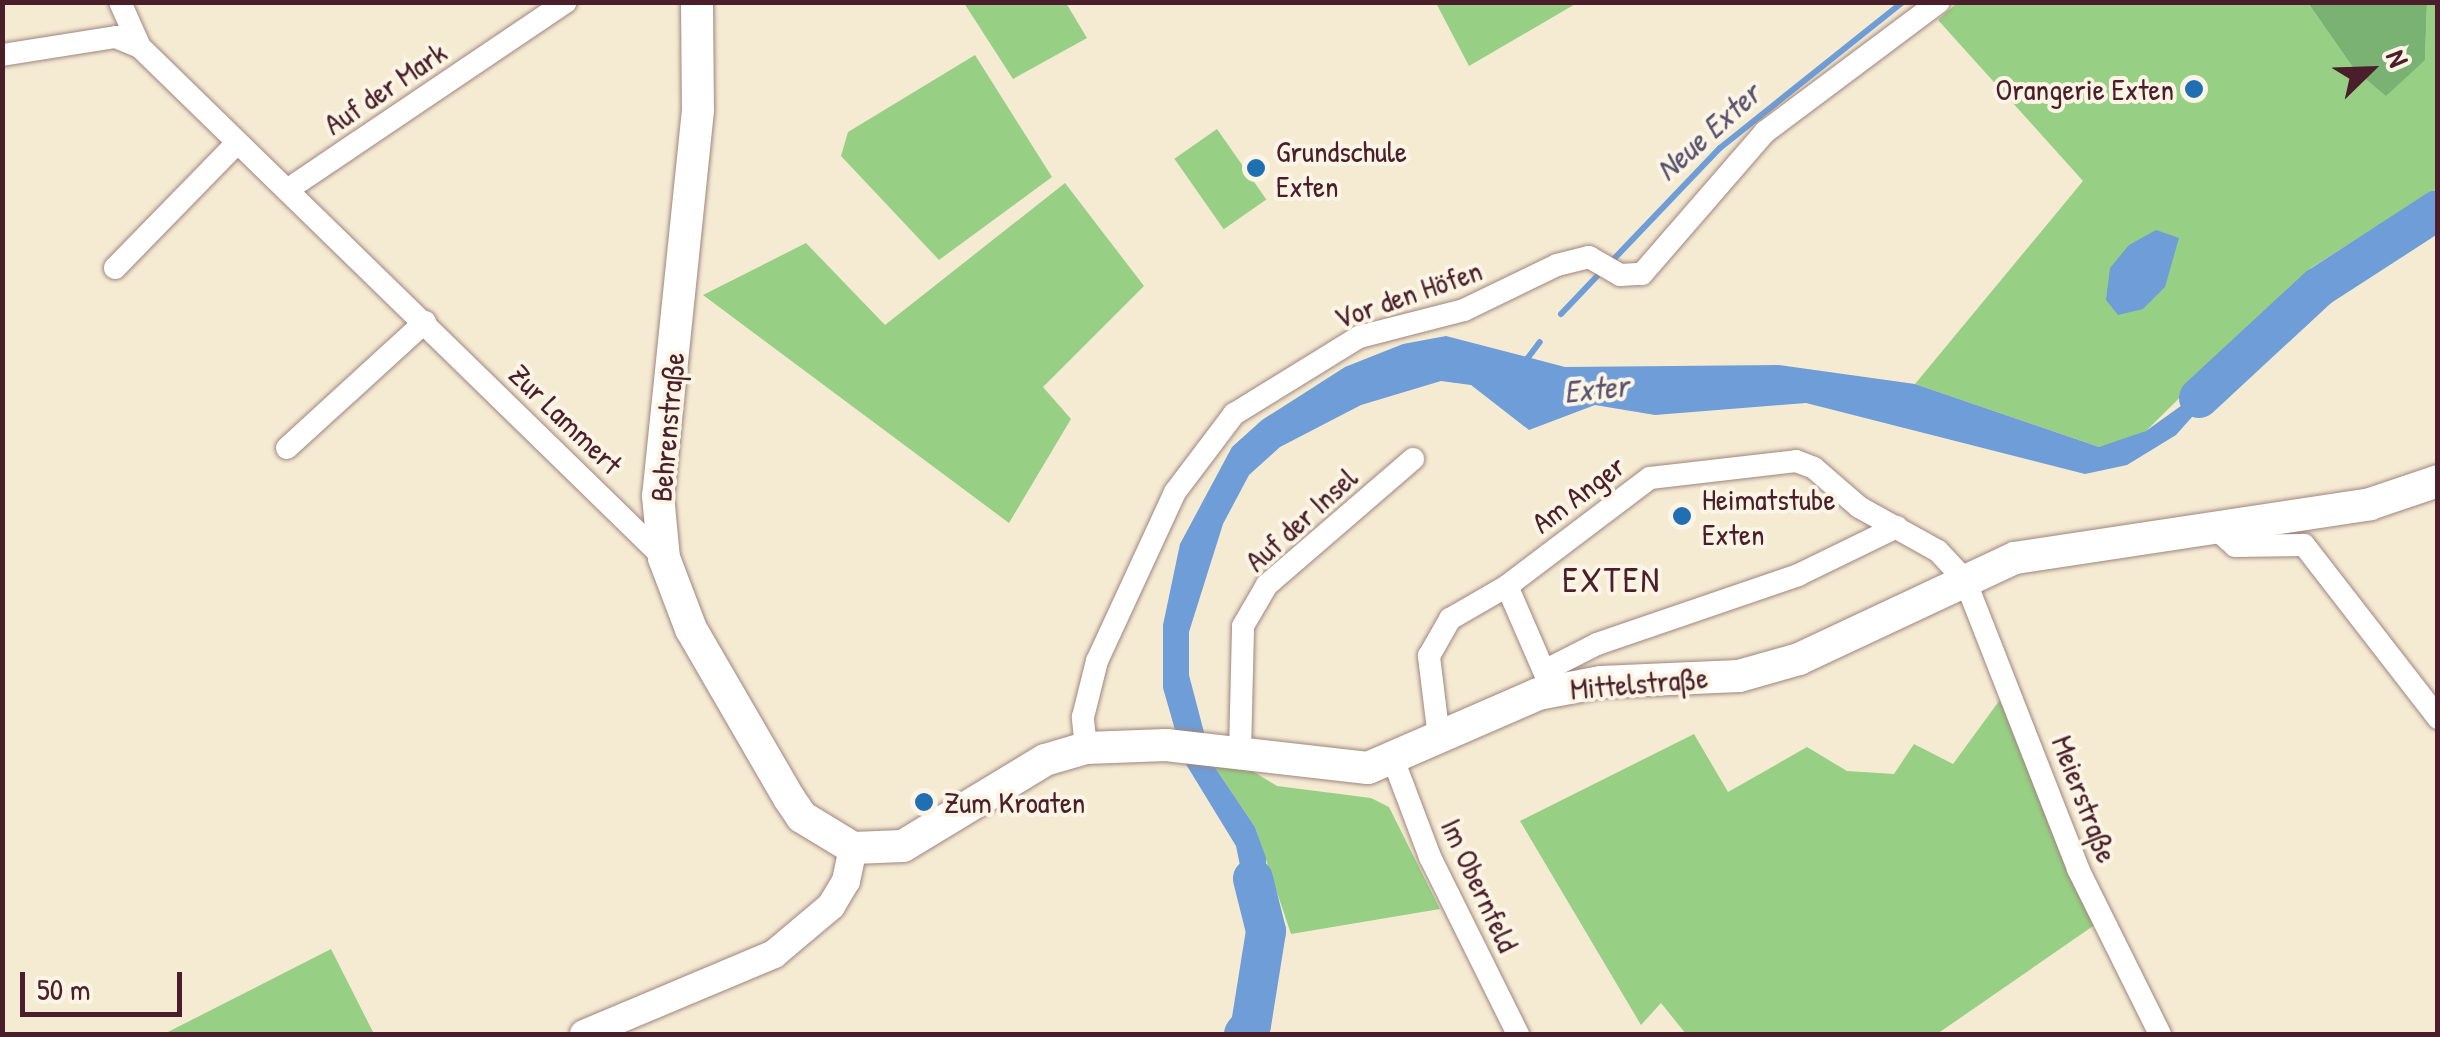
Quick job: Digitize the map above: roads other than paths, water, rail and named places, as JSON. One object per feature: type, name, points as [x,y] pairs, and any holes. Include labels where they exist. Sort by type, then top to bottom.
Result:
[{"type":"main road","name":"Behrenstraße","points":[[696,2],[698,110],[658,496],[664,558],[691,629],[789,798],[802,817],[852,848]]},
{"type":"main road","name":"Mittelstraße","points":[[852,848],[904,846],[1045,760],[1086,748],[1166,745],[1346,770],[1393,758],[1439,738],[1549,681],[1739,676],[1854,639],[2015,558],[2370,504],[2438,481]]},
{"type":"street","points":[[120,2],[140,47]]},
{"type":"street","name":"Auf der Mark","points":[[288,190],[566,2]]},
{"type":"street","name":"Vor den Höfen","points":[[1086,748],[1083,716],[1097,661],[1175,492],[1234,414],[1359,336],[1475,306],[1557,264],[1642,274],[1765,132],[1939,2]]},
{"type":"street","points":[[2,54],[116,37],[140,47]]},
{"type":"street","name":"Zur Lammert","points":[[140,47],[664,558]]},
{"type":"street","points":[[114,268],[237,143]]},
{"type":"street","points":[[287,448],[425,322]]},
{"type":"street","name":"Auf der Insel","points":[[1237,752],[1244,626],[1267,586],[1413,460]]},
{"type":"street","name":"Am Anger","points":[[1439,738],[1429,656],[1450,619],[1507,586],[1650,478],[1796,461],[1938,551],[1965,580]]},
{"type":"street","points":[[2212,526],[2235,546],[2304,545],[2438,718]]},
{"type":"street","points":[[1507,586],[1549,681],[1596,644],[1798,575],[1898,527]]},
{"type":"street","name":"Meierstraße","points":[[1965,580],[2078,869],[2160,1034]]},
{"type":"street","name":"Im Obernfeld","points":[[1393,758],[1430,856],[1518,1034]]},
{"type":"street","points":[[584,1034],[774,954],[830,906],[846,880],[852,848]]},
{"type":"water","points":[[2156,230],[2179,238],[2165,287],[2143,309],[2118,315],[2106,300],[2110,268],[2129,245]]},
{"type":"water","points":[[1446,336],[1565,367],[1779,365],[1915,384],[2099,447],[2146,431],[2239,364],[2176,435],[2127,465],[2085,474],[1806,403],[1655,415],[1595,405],[1529,430],[1471,385],[1441,381],[1361,405],[1280,447],[1249,475],[1223,524],[1189,632],[1189,675],[1212,763],[1255,827],[1266,858],[1266,931],[1248,904],[1236,846],[1184,761],[1163,688],[1163,625],[1180,544],[1232,447],[1262,420],[1345,367],[1403,344]]},
{"type":"waterway","name":"Neue Exter","points":[[1610,263],[1720,148],[1903,2]]},
{"type":"waterway","name":"Exter","points":[[2199,398],[2319,287],[2438,210]]},
{"type":"waterway","name":"Neue Exter","points":[[1561,314],[1601,272]]},
{"type":"waterway","name":"Neue Exter","points":[[1527,359],[1540,342]]},
{"type":"waterway","name":"Exter","points":[[1244,1034],[1251,1025],[1266,931],[1253,879]]},
{"type":"place","name":"Orangerie Exten","points":[[2194,89]]},
{"type":"place","name":"Grundschule Exten","points":[[1256,168]]},
{"type":"place","name":"Heimatstube Exten","points":[[1682,516]]},
{"type":"place","name":"Zum Kroaten","points":[[924,802]]},
{"type":"district","name":"EXTEN","points":[[1612,580]]}]
